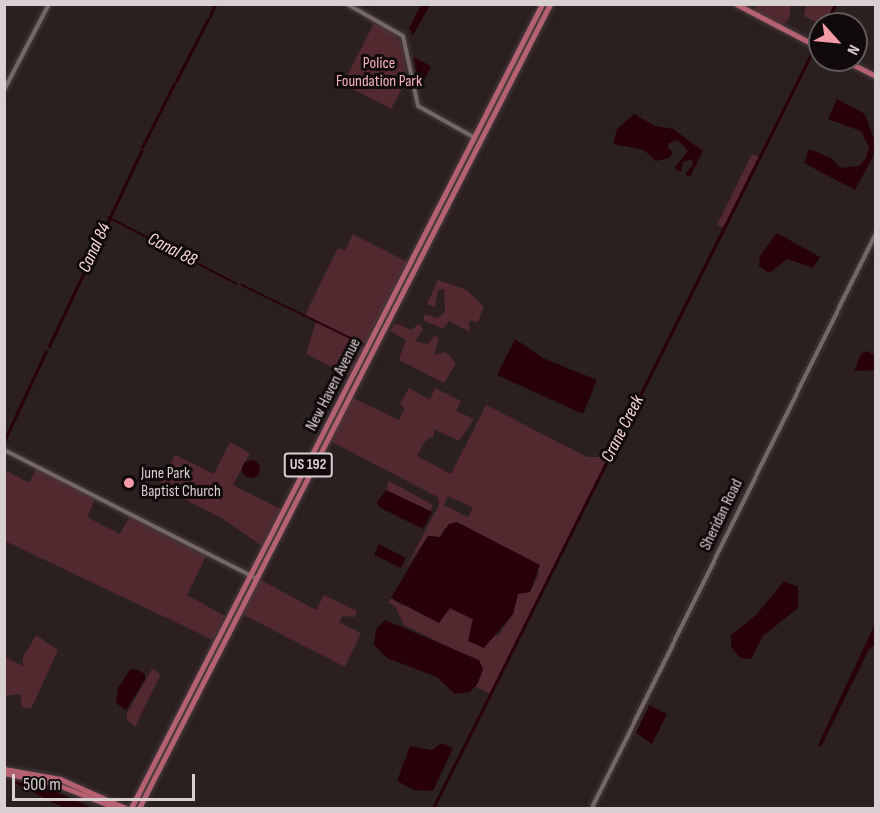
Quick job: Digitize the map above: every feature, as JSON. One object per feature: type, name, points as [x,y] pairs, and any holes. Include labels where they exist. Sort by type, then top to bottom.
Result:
[{"type":"main road","name":"New Haven Avenue","points":[[131,808],[378,329],[542,4]]},
{"type":"main road","name":"New Haven Avenue","points":[[139,808],[337,425],[550,4]]},
{"type":"main road","points":[[736,4],[808,42]]},
{"type":"main road","points":[[535,18],[536,33]]},
{"type":"main road","points":[[527,33],[529,46]]},
{"type":"main road","points":[[504,80],[509,85]]},
{"type":"main road","points":[[484,120],[485,133]]},
{"type":"main road","points":[[475,138],[477,149]]},
{"type":"main road","points":[[464,158],[467,170]]},
{"type":"main road","points":[[452,182],[454,195]]},
{"type":"main road","points":[[427,232],[432,237]]},
{"type":"main road","points":[[415,255],[417,267]]},
{"type":"main road","points":[[411,264],[412,277]]},
{"type":"main road","points":[[382,320],[384,332]]},
{"type":"main road","points":[[378,329],[380,340]]},
{"type":"main road","points":[[335,412],[337,425]]},
{"type":"main road","points":[[318,445],[319,459]]},
{"type":"main road","points":[[300,497],[302,477]]},
{"type":"main road","points":[[290,515],[288,510],[296,489]]},
{"type":"main road","points":[[237,603],[239,615]]},
{"type":"main road","points":[[205,665],[206,679]]},
{"type":"main road","points":[[199,676],[201,688]]},
{"type":"main road","points":[[179,716],[182,727]]},
{"type":"main road","points":[[173,726],[177,735]]},
{"type":"main road","points":[[163,747],[165,759]]},
{"type":"main road","points":[[158,756],[160,769]]},
{"type":"main road","points":[[4,771],[53,783],[116,808]]},
{"type":"main road","points":[[4,771],[60,779],[125,808]]},
{"type":"street","points":[[4,90],[49,4]]},
{"type":"street","points":[[347,4],[403,36],[417,106],[475,138]]},
{"type":"street","name":"Sheridan Road","points":[[592,808],[876,233]]},
{"type":"street","points":[[4,450],[257,579]]},
{"type":"green space","points":[[806,4],[835,5],[831,12],[808,12],[808,18],[804,16]]},
{"type":"green space","points":[[757,5],[791,5],[789,18],[782,27],[753,12]]},
{"type":"green space","name":"Police Foundation Park","points":[[374,23],[394,33],[403,47],[407,79],[391,109],[343,84]]},
{"type":"green space","points":[[752,154],[760,158],[726,228],[717,225]]},
{"type":"green space","points":[[353,234],[407,262],[349,376],[306,354],[316,321],[305,315],[338,248],[345,251]]},
{"type":"green space","points":[[438,280],[467,290],[484,307],[478,322],[469,321],[470,332],[449,321],[443,329],[423,320],[425,314],[438,318],[445,312],[444,289],[438,290],[435,307],[427,304]]},
{"type":"green space","points":[[396,323],[411,330],[419,324],[423,329],[415,341],[428,344],[435,335],[439,338],[434,355],[446,352],[456,363],[444,383],[399,360],[406,340],[390,331]]},
{"type":"green space","points":[[409,388],[430,400],[435,388],[461,401],[456,411],[474,419],[459,441],[434,429],[434,436],[425,441],[417,456],[451,474],[486,405],[587,457],[611,457],[492,695],[475,686],[475,660],[404,625],[395,606],[388,603],[391,598],[401,605],[450,608],[474,620],[471,628],[498,636],[513,614],[518,594],[530,592],[539,573],[445,528],[440,537],[428,536],[404,571],[439,505],[438,497],[330,441],[353,398],[399,420],[405,408],[400,404]],"holes":[[[448,496],[473,508],[468,517],[444,505]]]},
{"type":"green space","points":[[230,442],[250,453],[233,485],[281,509],[262,546],[223,519],[159,486],[175,455],[214,474]]},
{"type":"green space","points":[[36,469],[95,499],[87,517],[120,534],[130,516],[206,556],[187,595],[225,616],[213,640],[5,541],[5,470],[29,483]]},
{"type":"green space","points":[[389,481],[433,505],[430,511],[386,490]]},
{"type":"green space","points":[[259,579],[316,610],[324,595],[357,611],[355,617],[343,616],[339,622],[361,633],[345,667],[242,614]]},
{"type":"green space","points":[[36,635],[58,650],[31,709],[22,707],[20,694],[5,696],[5,657],[23,666],[23,657]]},
{"type":"green space","points":[[152,669],[161,674],[135,727],[127,720],[127,713]]},
{"type":"shaded area","points":[[421,5],[430,5],[413,35],[409,28]]},
{"type":"shaded area","points":[[413,57],[431,66],[419,90]]},
{"type":"shaded area","points":[[837,99],[865,114],[875,142],[875,153],[855,190],[804,163],[809,149],[831,158],[841,168],[859,166],[866,158],[869,147],[861,131],[828,119]]},
{"type":"shaded area","points":[[634,114],[655,126],[673,129],[703,151],[690,177],[685,174],[693,165],[692,159],[683,162],[681,172],[674,168],[688,151],[678,140],[669,143],[668,148],[673,152],[669,158],[656,161],[644,150],[613,144],[617,129]]},
{"type":"shaded area","points":[[777,233],[820,257],[813,268],[787,259],[769,273],[759,266],[760,256]]},
{"type":"shaded area","points":[[515,339],[545,359],[597,380],[583,414],[497,375]]},
{"type":"shaded area","points":[[867,351],[875,356],[875,370],[854,371],[861,354]]},
{"type":"shaded area","points":[[251,460],[259,465],[260,469],[255,477],[251,478],[243,473],[242,469],[247,461]]},
{"type":"shaded area","points":[[386,490],[432,512],[423,529],[379,507],[377,502]]},
{"type":"shaded area","points":[[457,522],[540,565],[530,592],[518,594],[513,614],[484,648],[468,641],[473,619],[450,608],[439,623],[391,598],[428,536],[440,537],[449,524]]},
{"type":"shaded area","points":[[379,544],[406,558],[401,568],[374,555]]},
{"type":"shaded area","points":[[784,581],[798,587],[798,608],[763,636],[751,659],[740,658],[731,646],[731,635],[756,615]]},
{"type":"shaded area","points":[[385,620],[479,660],[483,669],[478,683],[470,692],[455,694],[437,677],[387,658],[374,645],[376,629]]},
{"type":"shaded area","points":[[875,624],[875,645],[869,649],[821,747],[818,745]]},
{"type":"shaded area","points":[[135,669],[145,674],[145,679],[126,710],[116,703],[118,688],[130,670]]},
{"type":"shaded area","points":[[649,705],[667,714],[652,744],[636,733]]},
{"type":"shaded area","points":[[442,743],[453,748],[433,791],[414,790],[397,781],[410,746],[432,750]]},
{"type":"shaded area","points":[[18,781],[55,791],[91,808],[64,808],[13,782]]},
{"type":"waterway","name":"Canal 84","points":[[210,16],[215,4]]},
{"type":"waterway","name":"Crane Creek","points":[[831,12],[835,4]]},
{"type":"waterway","name":"Canal 84","points":[[176,81],[208,19]]},
{"type":"waterway","name":"Crane Creek","points":[[433,808],[808,60]]},
{"type":"waterway","name":"Canal 84","points":[[142,147],[174,84]]},
{"type":"waterway","name":"Canal 84","points":[[49,346],[141,151]]},
{"type":"waterway","name":"Canal 88","points":[[108,217],[237,284]]},
{"type":"waterway","name":"Canal 88","points":[[242,285],[363,344]]},
{"type":"waterway","name":"Canal 84","points":[[4,441],[46,351]]},
{"type":"place","name":"June Park Baptist Church","points":[[129,483]]}]
